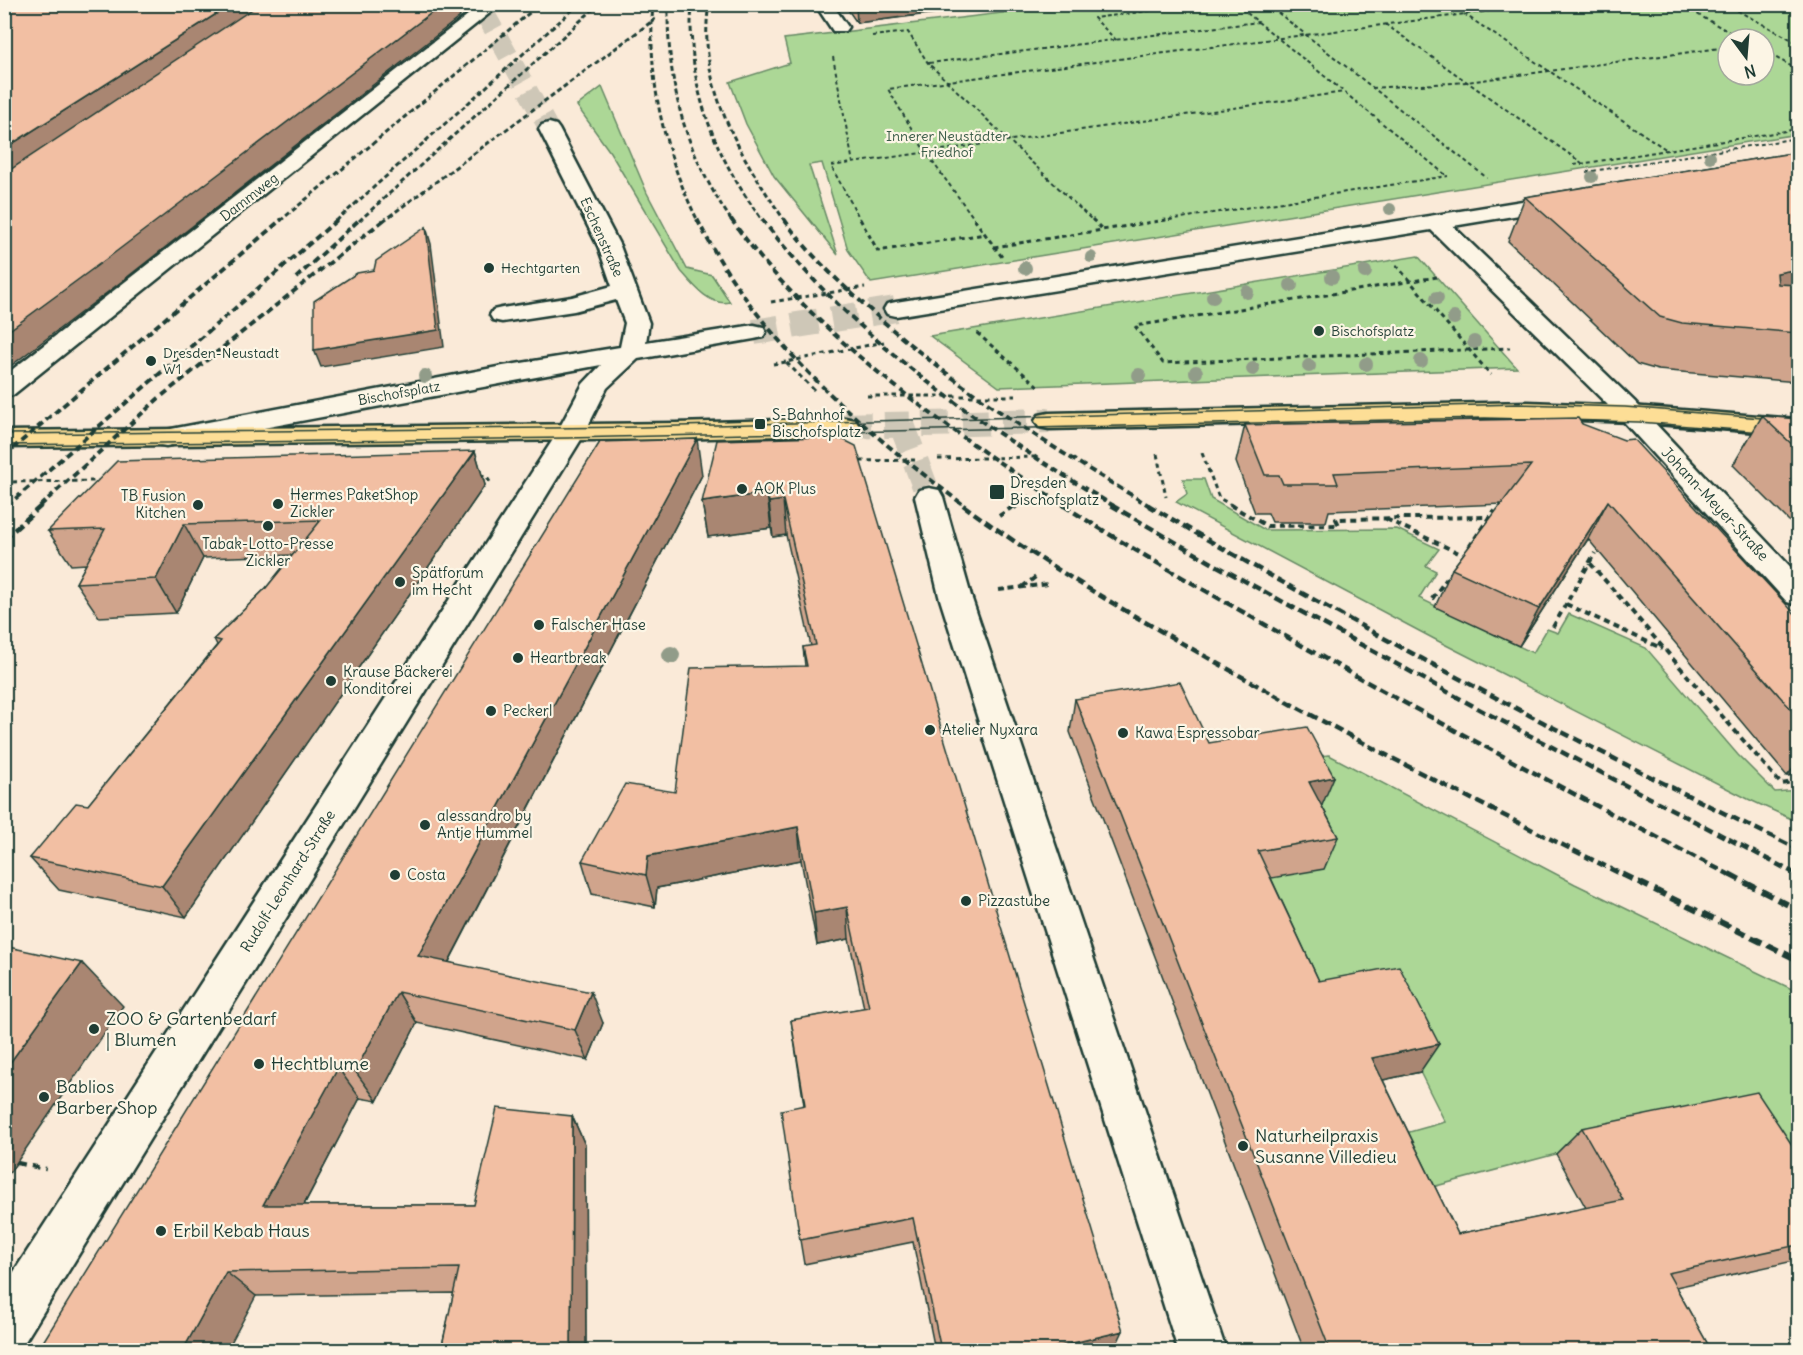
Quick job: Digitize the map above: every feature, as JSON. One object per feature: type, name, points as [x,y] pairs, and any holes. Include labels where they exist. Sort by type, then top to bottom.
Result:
[{"type":"main road","points":[[1045,409],[1528,410],[1631,414],[1798,427]]},
{"type":"main road","name":"Bischofsplatz","points":[[4,439],[845,426]]},
{"type":"street","points":[[823,4],[839,27]]},
{"type":"street","points":[[454,9],[488,8]]},
{"type":"street","name":"Dammweg","points":[[4,389],[488,8]]},
{"type":"street","name":"Eschenstraße","points":[[549,129],[609,246],[637,323],[632,351]]},
{"type":"street","points":[[896,309],[1590,197]]},
{"type":"street","points":[[1436,222],[1631,414]]},
{"type":"street","points":[[502,315],[574,304],[625,290]]},
{"type":"street","name":"Bischofsplatz","points":[[166,438],[258,418],[632,351],[754,332]]},
{"type":"street","points":[[572,432],[596,384],[632,351]]},
{"type":"street","name":"Johann-Meyer-Straße","points":[[1631,414],[1798,594]]},
{"type":"street","name":"Rudolf-Leonhard-Straße","points":[[4,1331],[572,432]]},
{"type":"street","points":[[929,497],[956,596],[1202,1350]]},
{"type":"path","points":[[1117,41],[1094,18],[1202,4]]},
{"type":"path","points":[[994,247],[1448,176],[1236,4]]},
{"type":"path","points":[[1267,4],[1487,179]]},
{"type":"path","points":[[1024,288],[927,153],[888,89],[1543,4]]},
{"type":"path","points":[[1679,4],[1720,27]]},
{"type":"path","points":[[1725,4],[1798,43]]},
{"type":"path","points":[[1733,8],[1773,4]]},
{"type":"path","points":[[1463,14],[1668,150]]},
{"type":"path","points":[[928,63],[1258,22]]},
{"type":"path","points":[[1385,24],[1583,164]]},
{"type":"path","points":[[908,32],[928,63],[1102,229]]},
{"type":"path","points":[[1372,88],[1467,82],[1716,49]]},
{"type":"path","points":[[832,52],[853,163]]},
{"type":"path","points":[[1776,58],[1798,70]]},
{"type":"path","points":[[985,234],[878,251],[831,166],[1344,92]]},
{"type":"path","points":[[1572,165],[1798,129]]},
{"type":"path","points":[[1392,261],[1496,380]]},
{"type":"path","points":[[1444,276],[1135,326],[1163,363],[1513,348]]},
{"type":"path","points":[[973,329],[1039,386],[1045,409]]},
{"type":"path","points":[[1202,452],[1220,498],[1267,526],[1339,525],[1336,519],[1490,517]]},
{"type":"path","points":[[1156,454],[1165,484],[1166,497]]},
{"type":"path","points":[[474,476],[486,476],[494,492]]},
{"type":"path","points":[[4,482],[107,481]]},
{"type":"path","points":[[999,516],[1030,496]]},
{"type":"path","points":[[1432,599],[1494,510]]},
{"type":"path","points":[[1385,519],[1463,555]]},
{"type":"path","points":[[1553,627],[1595,554]]},
{"type":"path","points":[[1590,563],[1780,784],[1798,781]]},
{"type":"path","points":[[1022,587],[1037,576]]},
{"type":"path","points":[[956,596],[1048,584]]},
{"type":"path","points":[[1566,604],[1665,650]]},
{"type":"green space","name":"Innerer Neustädter Friedhof","points":[[1069,5],[1798,5],[1798,134],[871,283],[848,250],[822,163],[809,165],[838,255],[774,176],[746,124],[730,82],[790,63],[784,39]]},
{"type":"green space","points":[[602,87],[647,193],[687,269],[712,275],[730,302],[716,301],[702,294],[681,271],[610,152],[577,106]]},
{"type":"green space","points":[[1418,256],[1517,368],[999,387],[930,336]]},
{"type":"green space","points":[[1183,479],[1204,479],[1211,499],[1265,530],[1397,529],[1439,549],[1426,566],[1436,571],[1419,598],[1533,653],[1547,629],[1558,633],[1569,614],[1646,648],[1738,755],[1775,792],[1798,790],[1798,822],[1748,799],[1438,641],[1176,502],[1187,494]]},
{"type":"green space","points":[[1329,755],[1575,884],[1798,992],[1798,1233],[1556,1154],[1406,1194],[1381,1140],[1445,1122],[1420,1072],[1305,1011],[1247,882],[1298,758]]},
{"type":"building","points":[[4,4],[232,4],[4,149]]},
{"type":"building","points":[[260,4],[443,4],[4,334],[4,174]]},
{"type":"building","points":[[1798,152],[1798,269],[1777,273],[1778,284],[1798,285],[1798,333],[1682,323],[1660,317],[1525,197]]},
{"type":"building","points":[[426,227],[438,330],[314,350],[314,301],[357,273],[374,270],[376,261]]},
{"type":"building","points":[[1762,416],[1798,419],[1798,450]]},
{"type":"building","points":[[1578,418],[1582,424],[1624,440],[1633,439],[1798,617],[1798,717],[1608,501],[1539,609],[1452,569],[1531,465],[1334,473],[1338,484],[1283,484],[1279,475],[1265,475],[1245,425]]},
{"type":"building","points":[[823,437],[844,440],[856,446],[1123,1331],[1044,1350],[941,1350],[913,1218],[800,1240],[781,1110],[805,1105],[791,1020],[869,1007],[847,907],[814,913],[798,827],[648,856],[646,875],[582,861],[625,784],[675,792],[691,668],[807,666],[803,647],[816,645],[783,500],[769,502],[767,493],[702,502],[717,440]]},
{"type":"building","points":[[697,439],[418,956],[591,992],[575,1030],[398,992],[355,1071],[338,1068],[263,1205],[474,1205],[497,1108],[572,1116],[571,1350],[441,1350],[459,1268],[226,1272],[183,1350],[38,1350],[600,442]]},
{"type":"building","points":[[475,451],[162,886],[30,858],[76,803],[88,805],[221,641],[214,639],[266,588],[321,520],[184,524],[156,579],[76,583],[105,529],[48,531],[117,461]]},
{"type":"building","points":[[1180,682],[1209,743],[1307,727],[1334,777],[1309,782],[1338,837],[1258,851],[1319,981],[1399,966],[1439,1044],[1372,1058],[1458,1234],[1623,1200],[1582,1128],[1757,1092],[1798,1154],[1798,1245],[1668,1273],[1711,1350],[1330,1350],[1075,699]]},
{"type":"building","points":[[4,946],[82,963],[4,1071]]},
{"type":"tunnel","points":[[484,12],[549,129]]},
{"type":"tunnel","points":[[754,332],[896,309]]},
{"type":"tunnel","points":[[845,426],[1049,421]]},
{"type":"tunnel","points":[[902,425],[929,497]]},
{"type":"tram line","points":[[4,434],[641,427],[1518,404],[1625,407],[1798,421]]},
{"type":"tram line","points":[[4,445],[568,438],[1485,418],[1639,422],[1798,435]]},
{"type":"railway","points":[[280,221],[540,4]]},
{"type":"railway","points":[[336,221],[579,4]]},
{"type":"railway","points":[[359,221],[599,4]]},
{"type":"railway","points":[[652,21],[653,4]]},
{"type":"railway","points":[[668,4],[671,63],[682,118],[702,170],[732,221]]},
{"type":"railway","points":[[693,4],[692,45],[699,93],[706,116],[724,160],[763,221]]},
{"type":"railway","points":[[709,4],[707,34],[709,63],[716,91],[738,146],[785,221]]},
{"type":"railway","points":[[383,221],[652,21]]},
{"type":"railway","points":[[652,21],[653,60],[660,116],[676,169],[697,220]]},
{"type":"railway","points":[[4,456],[282,219]]},
{"type":"railway","points":[[7,506],[338,219]]},
{"type":"railway","points":[[296,278],[360,219]]},
{"type":"railway","points":[[40,506],[159,398],[385,219]]},
{"type":"railway","points":[[731,219],[764,262],[841,341],[929,412],[1065,506]]},
{"type":"railway","points":[[762,219],[798,263],[838,304],[924,379],[1018,446],[1114,506]]},
{"type":"railway","points":[[784,219],[815,258],[839,281],[940,368],[1008,417],[1078,463],[1150,506]]},
{"type":"railway","points":[[697,220],[721,263],[780,342],[849,412],[965,506]]},
{"type":"railway","points":[[4,509],[9,505]]},
{"type":"railway","points":[[4,539],[42,505]]},
{"type":"railway","points":[[963,505],[1060,571],[1196,651],[1377,750],[1625,876]]},
{"type":"railway","points":[[1063,505],[1159,564],[1375,686],[1553,783],[1732,876]]},
{"type":"railway","points":[[1111,505],[1477,708],[1798,875]]},
{"type":"railway","points":[[1148,505],[1469,684],[1798,849]]},
{"type":"railway","points":[[1622,874],[1798,960]]},
{"type":"railway","points":[[1729,874],[1798,910]]},
{"type":"place","name":"Hechtgarten","points":[[489,268]]},
{"type":"place","name":"Bischofsplatz","points":[[1319,331]]},
{"type":"place","name":"Dresden-Neustadt W1","points":[[151,361]]},
{"type":"place","name":"S-Bahnhof Bischofsplatz","points":[[760,424]]},
{"type":"place","name":"AOK Plus","points":[[742,489]]},
{"type":"place","name":"Dresden Bischofsplatz","points":[[997,492]]},
{"type":"place","name":"Hermes PaketShop Zickler","points":[[278,504]]},
{"type":"place","name":"TB Fusion Kitchen","points":[[198,505]]},
{"type":"place","name":"Tabak-Lotto-Presse Zickler","points":[[268,526]]},
{"type":"place","name":"Spätforum im Hecht","points":[[400,582]]},
{"type":"place","name":"Falscher Hase","points":[[539,625]]},
{"type":"place","name":"Heartbreak","points":[[518,658]]},
{"type":"place","name":"Krause Bäckerei Konditorei","points":[[331,681]]},
{"type":"place","name":"Peckerl","points":[[491,711]]},
{"type":"place","name":"Atelier Nyxara","points":[[930,730]]},
{"type":"place","name":"Kawa Espressobar","points":[[1123,733]]},
{"type":"place","name":"alessandro by Antje Hummel","points":[[425,825]]},
{"type":"place","name":"Costa","points":[[395,875]]},
{"type":"place","name":"Pizzastube","points":[[966,901]]},
{"type":"place","name":"ZOO & Gartenbedarf | Blumen","points":[[94,1029]]},
{"type":"place","name":"Hechtblume","points":[[259,1064]]},
{"type":"place","name":"Bablios Barber Shop","points":[[44,1097]]},
{"type":"place","name":"Naturheilpraxis Susanne Villedieu","points":[[1243,1146]]},
{"type":"place","name":"Erbil Kebab Haus","points":[[161,1231]]}]
